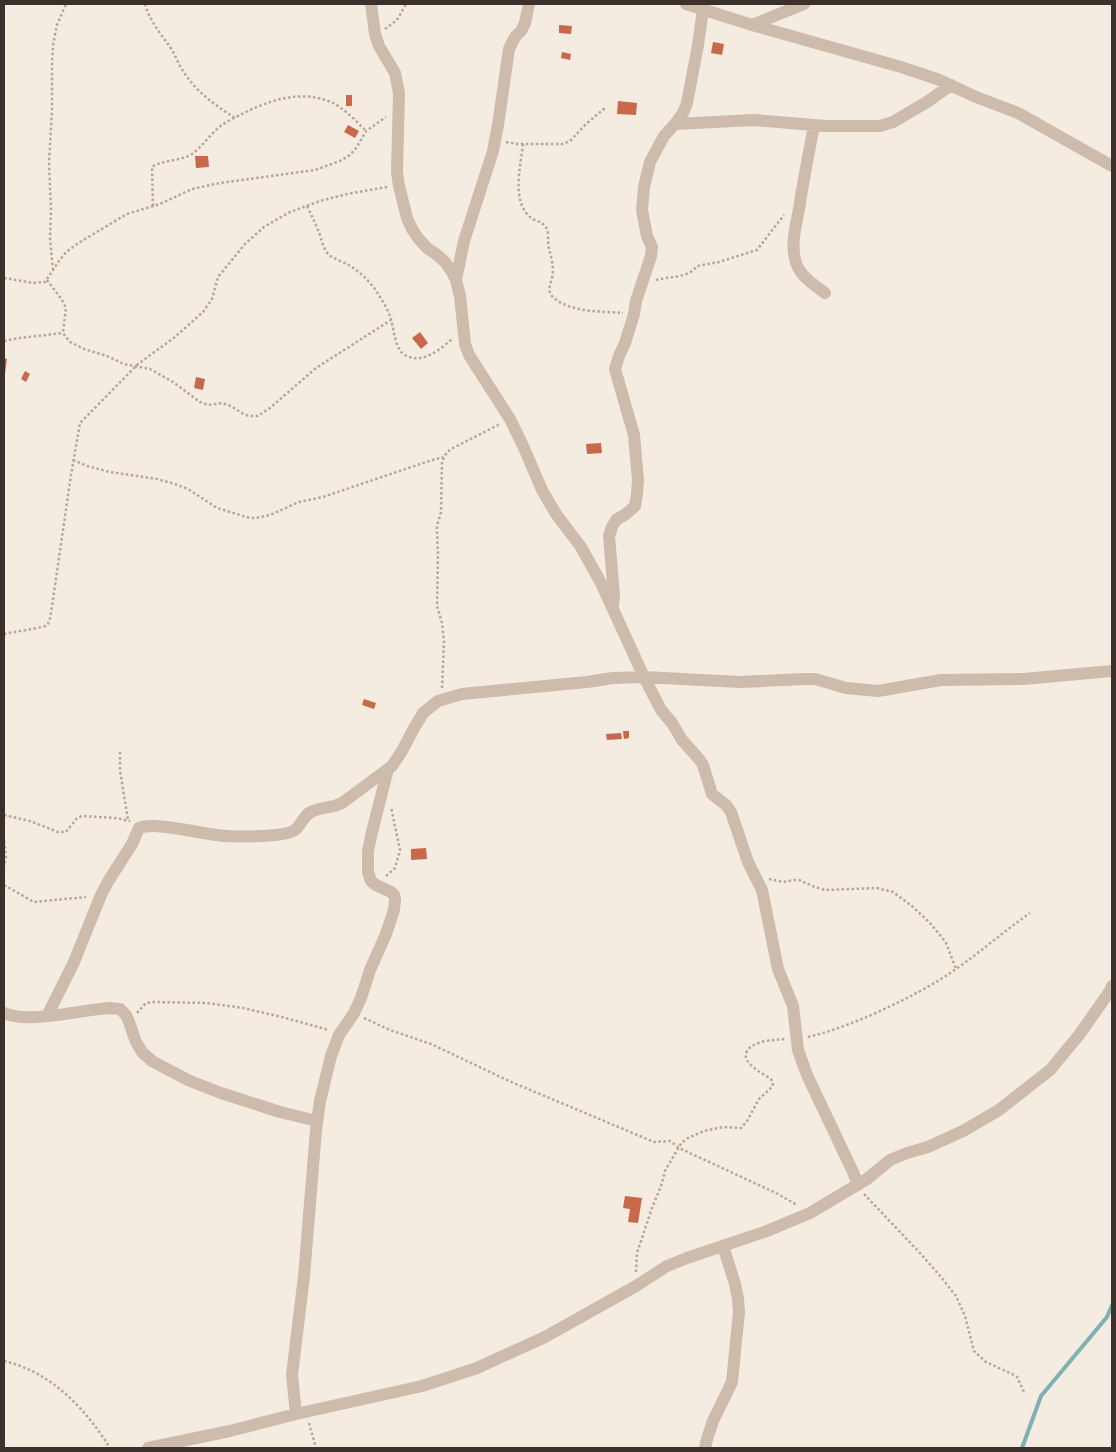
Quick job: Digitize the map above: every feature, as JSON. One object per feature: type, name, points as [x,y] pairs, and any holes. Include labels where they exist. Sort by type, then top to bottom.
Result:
[{"type":"street","points":[[371,4],[375,34],[379,46],[392,68],[398,83],[397,172],[407,218],[412,229],[426,248],[445,262],[452,272],[460,296],[465,344],[469,355],[510,419],[542,490],[556,514],[580,547],[601,584],[661,710],[672,723],[682,740],[703,765],[712,794],[726,805],[731,812],[748,862],[762,890],[778,969],[793,1006],[798,1050],[807,1074],[858,1184]]},
{"type":"street","points":[[456,280],[464,242],[493,151],[509,49],[525,23],[529,4]]},
{"type":"street","points":[[686,4],[752,25],[901,66],[937,79],[976,97],[1018,113],[1112,166]]},
{"type":"street","points":[[752,25],[804,4]]},
{"type":"street","points":[[613,608],[614,595],[609,536],[616,520],[634,506],[638,480],[634,435],[615,369],[626,343],[651,256],[652,247],[647,236],[642,210],[648,170],[650,162],[664,136],[683,113],[687,103],[703,10]]},
{"type":"street","points":[[675,124],[752,120],[814,125],[880,126],[893,122],[928,102],[951,85]]},
{"type":"street","points":[[814,125],[794,236],[795,260],[803,275],[825,293]]},
{"type":"street","points":[[47,1016],[74,962],[100,898],[132,844],[139,828],[145,826],[168,827],[225,836],[282,834],[293,831],[299,826],[306,815],[312,811],[336,806],[392,766],[402,752],[423,713],[438,701],[462,694],[614,678],[644,677],[740,682],[804,678],[815,679],[846,688],[878,690],[941,680],[1023,679],[1112,671]]},
{"type":"street","points":[[301,1413],[292,1375],[305,1266],[317,1121],[331,1056],[339,1034],[354,1013],[394,910],[394,895],[371,881],[368,872],[368,851],[388,769]]},
{"type":"street","points":[[148,1448],[230,1431],[422,1386],[477,1368],[545,1337],[668,1266],[767,1231],[810,1213],[858,1184],[890,1160],[928,1147],[964,1131],[999,1110],[1050,1070],[1079,1035],[1112,986]]},
{"type":"street","points":[[4,1013],[20,1018],[109,1008],[120,1009],[128,1019],[136,1042],[142,1052],[152,1061],[190,1081],[221,1093],[280,1112],[317,1121]]},
{"type":"street","points":[[705,1448],[706,1439],[713,1421],[732,1382],[739,1312],[735,1284],[723,1246]]},
{"type":"path","points":[[53,270],[50,238],[49,162],[52,64],[57,25],[66,4]]},
{"type":"path","points":[[144,4],[185,74],[196,88],[209,100],[235,118]]},
{"type":"path","points":[[375,34],[397,20],[406,4]]},
{"type":"path","points":[[153,206],[152,167],[179,160],[194,152],[222,125],[269,102],[294,96],[306,96],[331,102],[348,114],[366,131]]},
{"type":"path","points":[[496,137],[503,142],[522,144],[564,144],[570,142],[586,124],[605,108]]},
{"type":"path","points":[[4,278],[42,283],[48,280],[62,256],[80,242],[127,214],[170,200],[184,192],[220,183],[315,170],[340,161],[357,148],[366,131],[399,110]]},
{"type":"path","points":[[522,144],[519,196],[521,205],[526,213],[547,228],[553,270],[549,289],[550,294],[553,298],[577,309],[634,314]]},
{"type":"path","points":[[4,634],[18,630],[41,628],[49,622],[80,424],[136,367],[175,337],[208,305],[218,277],[244,244],[264,227],[290,212],[320,201],[347,194],[399,186]]},
{"type":"path","points":[[640,290],[657,280],[687,275],[697,266],[719,262],[757,250],[787,212],[800,201]]},
{"type":"path","points":[[307,206],[328,254],[362,274],[381,299],[391,320],[397,343],[406,356],[427,356],[438,351],[463,329]]},
{"type":"path","points":[[48,280],[66,308],[62,328],[63,333],[70,342],[124,364],[150,369],[173,382],[200,402],[208,405],[222,403],[245,414],[258,416],[287,394],[316,368],[391,320]]},
{"type":"path","points":[[4,340],[63,333]]},
{"type":"path","points":[[438,701],[441,692],[444,659],[442,623],[437,606],[437,533],[441,512],[443,457],[453,448],[510,419]]},
{"type":"path","points":[[73,460],[110,472],[142,476],[175,484],[188,489],[217,508],[244,517],[256,518],[270,515],[299,502],[323,497],[443,457]]},
{"type":"path","points":[[120,752],[121,781],[126,799],[128,820]]},
{"type":"path","points":[[375,884],[391,872],[398,862],[400,850],[391,802]]},
{"type":"path","points":[[4,815],[30,821],[58,832],[66,832],[77,818],[82,816],[102,816],[128,820],[139,828]]},
{"type":"path","points":[[4,841],[6,856],[4,866]]},
{"type":"path","points":[[756,878],[779,882],[799,880],[824,890],[877,888],[893,892],[913,907],[940,935],[946,943],[956,969]]},
{"type":"path","points":[[4,885],[34,902],[82,897],[100,898]]},
{"type":"path","points":[[636,1286],[637,1253],[665,1171],[679,1148],[686,1139],[704,1131],[743,1127],[759,1099],[773,1084],[771,1079],[752,1067],[748,1061],[746,1052],[752,1046],[760,1042],[796,1037],[803,1038],[819,1034],[863,1018],[915,995],[956,969],[1030,913]]},
{"type":"path","points":[[128,1019],[136,1014],[146,1003],[162,1001],[208,1003],[243,1008],[282,1017],[339,1034]]},
{"type":"path","points":[[354,1013],[390,1030],[430,1044],[509,1081],[654,1142],[670,1141],[679,1148],[776,1193],[810,1213]]},
{"type":"path","points":[[858,1184],[866,1198],[920,1253],[956,1296],[965,1316],[974,1351],[986,1362],[1017,1378],[1024,1392]]},
{"type":"path","points":[[4,1361],[14,1363],[30,1371],[56,1385],[70,1396],[100,1432],[110,1448]]},
{"type":"path","points":[[301,1413],[316,1448]]},
{"type":"building","points":[[559,25],[572,26],[571,34],[559,33]]},
{"type":"building","points":[[713,42],[724,44],[722,55],[711,53]]},
{"type":"building","points":[[562,52],[571,54],[570,60],[561,58]]},
{"type":"building","points":[[346,95],[352,95],[352,106],[346,106]]},
{"type":"building","points":[[618,101],[637,103],[636,115],[617,114]]},
{"type":"building","points":[[348,125],[359,131],[355,138],[344,132]]},
{"type":"building","points":[[195,156],[208,156],[209,167],[196,168]]},
{"type":"building","points":[[420,332],[428,343],[421,349],[412,338]]},
{"type":"building","points":[[4,358],[7,359],[5,373],[4,373]]},
{"type":"building","points":[[25,371],[30,374],[26,382],[21,379]]},
{"type":"building","points":[[196,377],[205,379],[203,390],[194,388]]},
{"type":"building","points":[[601,443],[602,453],[587,454],[586,444]]},
{"type":"building","points":[[364,699],[376,703],[374,709],[362,705]]},
{"type":"building","points":[[623,731],[629,731],[629,738],[624,739]]},
{"type":"building","points":[[621,733],[622,739],[607,740],[606,734]]},
{"type":"building","points":[[426,848],[427,859],[411,860],[411,849]]},
{"type":"building","points":[[625,1196],[642,1198],[638,1223],[628,1222],[630,1209],[623,1208]]},
{"type":"waterway","points":[[1022,1448],[1041,1396],[1107,1317],[1112,1305]]}]
